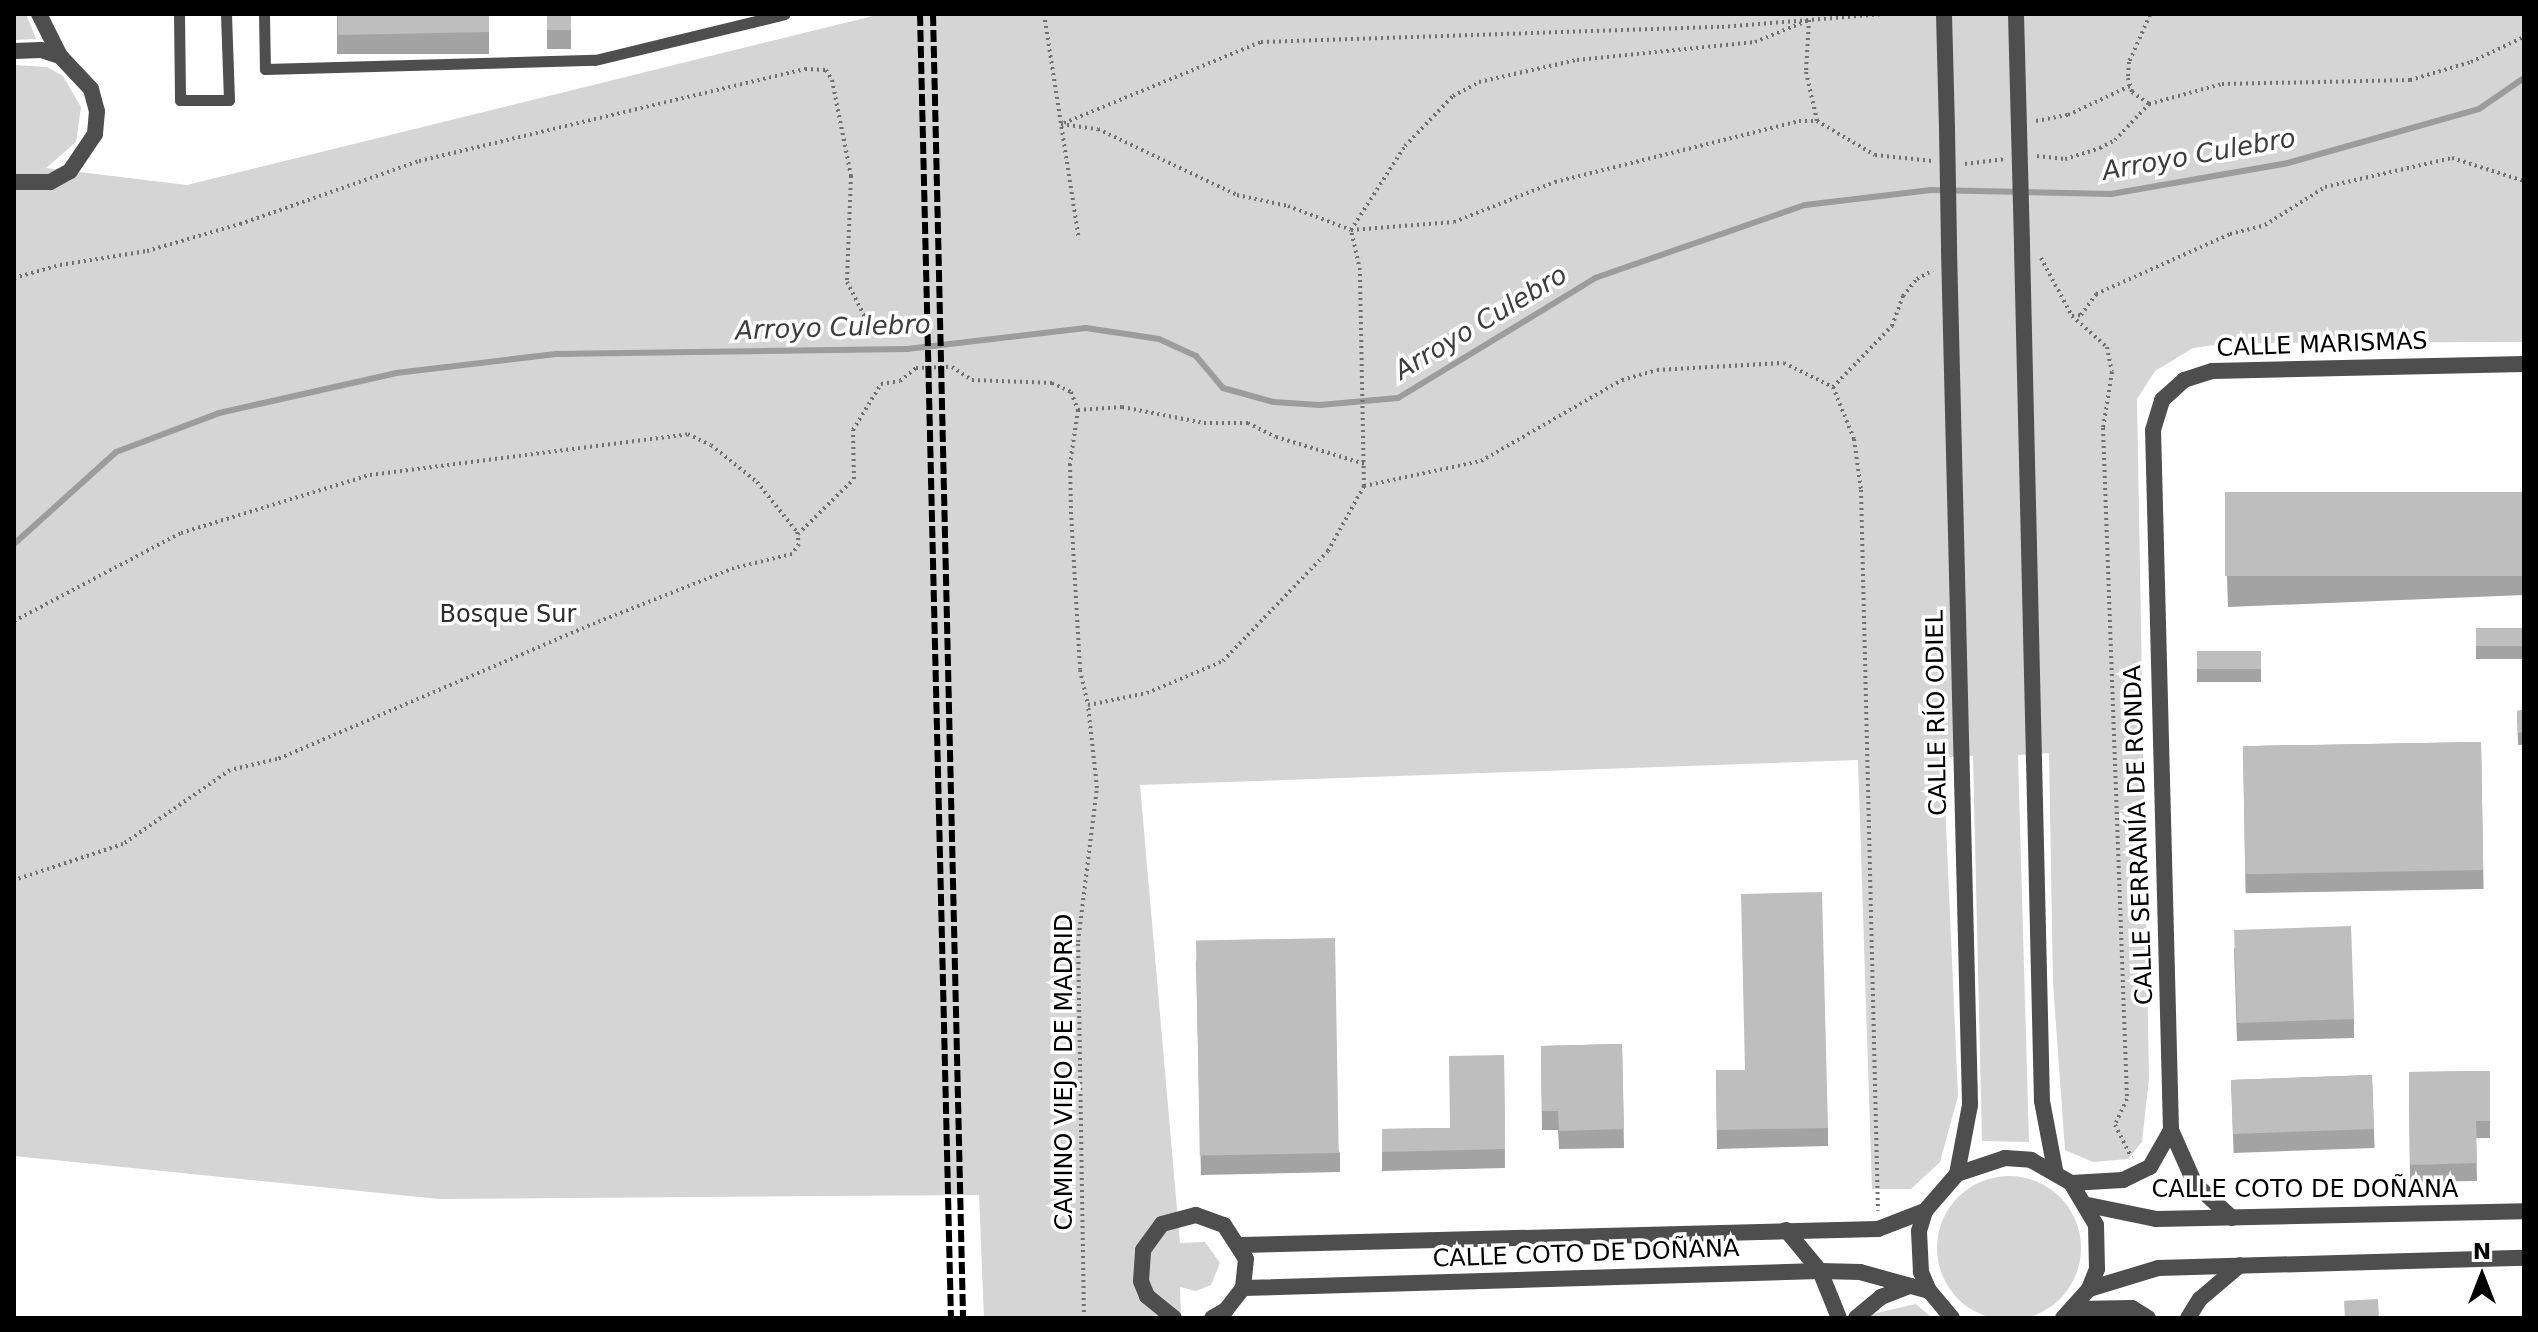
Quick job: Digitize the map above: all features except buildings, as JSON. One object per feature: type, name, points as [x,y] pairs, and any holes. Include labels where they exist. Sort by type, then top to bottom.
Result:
[{"type":"street","points":[[14,182],[50,182],[70,171],[95,134],[91,89],[60,56],[39,14]]},
{"type":"street","name":"CALLE RÍO ODIEL","points":[[1944,14],[1970,1105],[1957,1174]]},
{"type":"street","points":[[2016,14],[2042,1101],[2055,1170]]},
{"type":"street","points":[[14,51],[41,50],[60,56]]},
{"type":"street","name":"CALLE MARISMAS","points":[[2153,430],[2162,400],[2184,380],[2212,371],[2524,364]]},
{"type":"street","name":"CALLE SERRANÍA DE RONDA","points":[[2153,430],[2171,1130],[2195,1184],[2232,1218]]},
{"type":"street","points":[[2071,1183],[2123,1180],[2150,1167],[2171,1130]]},
{"type":"street","points":[[1952,1318],[1929,1291],[1918,1251],[1925,1211],[1957,1174],[2005,1158],[2055,1170],[2071,1183],[2088,1205],[2099,1247],[2089,1289],[2070,1313]]},
{"type":"street","name":"CALLE COTO DE DOÑANA","points":[[2088,1205],[2156,1219],[2524,1211]]},
{"type":"street","name":"CALLE COTO DE DOÑANA","points":[[1241,1245],[1878,1229],[1925,1211]]},
{"type":"street","points":[[1174,1318],[1157,1308],[1141,1281],[1139,1265],[1150,1236],[1170,1221],[1196,1215],[1224,1225],[1241,1245],[1246,1259],[1243,1288],[1226,1310],[1212,1318]]},
{"type":"street","points":[[1786,1230],[1820,1271],[1839,1318]]},
{"type":"street","points":[[2089,1289],[2158,1268],[2524,1258]]},
{"type":"street","points":[[2188,1318],[2200,1299],[2240,1265]]},
{"type":"street","name":"CALLE COTO DE DOÑANA","points":[[1243,1288],[1820,1271],[1860,1272],[1929,1291]]},
{"type":"street","points":[[1856,1318],[1881,1297],[1910,1286]]},
{"type":"street","points":[[2070,1313],[2132,1308],[2148,1318]]},
{"type":"lane","points":[[179,14],[180,100],[229,100],[226,14]]},
{"type":"lane","points":[[264,14],[265,69],[595,60],[785,14]]},
{"type":"path","points":[[1044,14],[1079,239]]},
{"type":"path","points":[[1061,124],[1261,42],[1809,20],[1883,14]]},
{"type":"path","points":[[2149,104],[2130,86],[2129,62],[2150,14]]},
{"type":"path","points":[[1809,20],[1806,72],[1817,121]]},
{"type":"path","points":[[1088,705],[1147,693],[1223,661],[1328,551],[1364,486],[1365,369],[1360,270],[1351,230],[1405,146],[1453,96],[1479,82],[1577,60],[1755,42],[1809,20]]},
{"type":"path","points":[[2023,157],[2065,159],[2100,148],[2115,140],[2149,104],[2222,84],[2410,80],[2471,62],[2524,37]]},
{"type":"path","points":[[14,278],[60,265],[147,251],[240,224],[419,161],[713,87],[816,69],[826,70],[832,80],[851,176],[847,282],[866,319]]},
{"type":"path","points":[[2019,125],[2068,115],[2130,86]]},
{"type":"path","points":[[1061,124],[1098,129],[1237,195],[1288,206],[1351,230],[1454,222],[1555,182],[1799,121],[1817,121],[1875,155],[1937,161]]},
{"type":"path","points":[[1952,163],[2010,158]]},
{"type":"path","points":[[2072,316],[2081,315],[2096,294],[2230,234],[2265,225],[2325,187],[2452,158],[2524,181]]},
{"type":"path","points":[[2022,247],[2044,261],[2072,316],[2107,347],[2112,372],[2103,428],[2127,1099],[2115,1125],[2136,1166]]},
{"type":"path","points":[[1833,387],[1892,326],[1903,296],[1917,279],[1950,267]]},
{"type":"path","points":[[1364,486],[1481,461],[1622,380],[1657,370],[1784,363],[1833,387],[1854,439],[1861,490],[1878,1229]]},
{"type":"path","points":[[14,880],[123,844],[230,770],[277,759],[734,568],[792,554],[797,535],[854,479],[853,430],[873,393],[881,384],[900,381],[916,368],[952,367],[972,380],[1052,383],[1071,392],[1078,410],[1122,407],[1204,423],[1248,423],[1302,447],[1365,464]]},
{"type":"path","name":"CAMINO VIEJO DE MADRID","points":[[1078,410],[1070,464],[1071,512],[1080,670],[1088,705],[1097,788],[1078,942],[1084,1318]]},
{"type":"path","points":[[14,621],[181,533],[370,475],[688,434],[743,469],[797,535]]},
{"type":"green space","points":[[14,14],[26,14],[36,39],[14,40]]},
{"type":"green space","name":"Bosque Sur","points":[[881,14],[2524,14],[2524,342],[2230,343],[2193,348],[2155,371],[2137,399],[2149,1078],[2142,1142],[2128,1159],[2093,1162],[2065,1150],[2053,983],[2049,753],[2018,755],[2029,1142],[1982,1141],[1973,756],[1943,757],[1958,1096],[1940,1162],[1911,1189],[1872,1189],[1858,760],[1140,785],[1180,1243],[1205,1242],[1220,1263],[1211,1285],[1196,1291],[1180,1287],[1181,1318],[984,1318],[979,1195],[439,1199],[14,1156],[14,65],[47,67],[63,76],[81,107],[76,142],[46,168],[187,185]]},
{"type":"green space","points":[[2009,1176],[2037,1181],[2060,1197],[2076,1220],[2081,1248],[2076,1276],[2060,1299],[2037,1315],[2009,1320],[1981,1315],[1958,1299],[1942,1276],[1937,1248],[1942,1220],[1958,1197],[1981,1181]]},
{"type":"green space","points":[[1916,1304],[1932,1318],[1871,1318],[1872,1314]]},
{"type":"waterway","name":"Arroyo Culebro","points":[[14,544],[116,452],[219,413],[396,373],[556,354],[907,349],[1086,328],[1159,339],[1196,356],[1223,388],[1273,402],[1320,405],[1398,398],[1595,278],[1805,205],[1931,190],[2111,194],[2288,163],[2479,109],[2524,78]]},
{"type":"railway","points":[[920,14],[951,1318]]},
{"type":"railway","points":[[933,14],[963,1318]]}]
